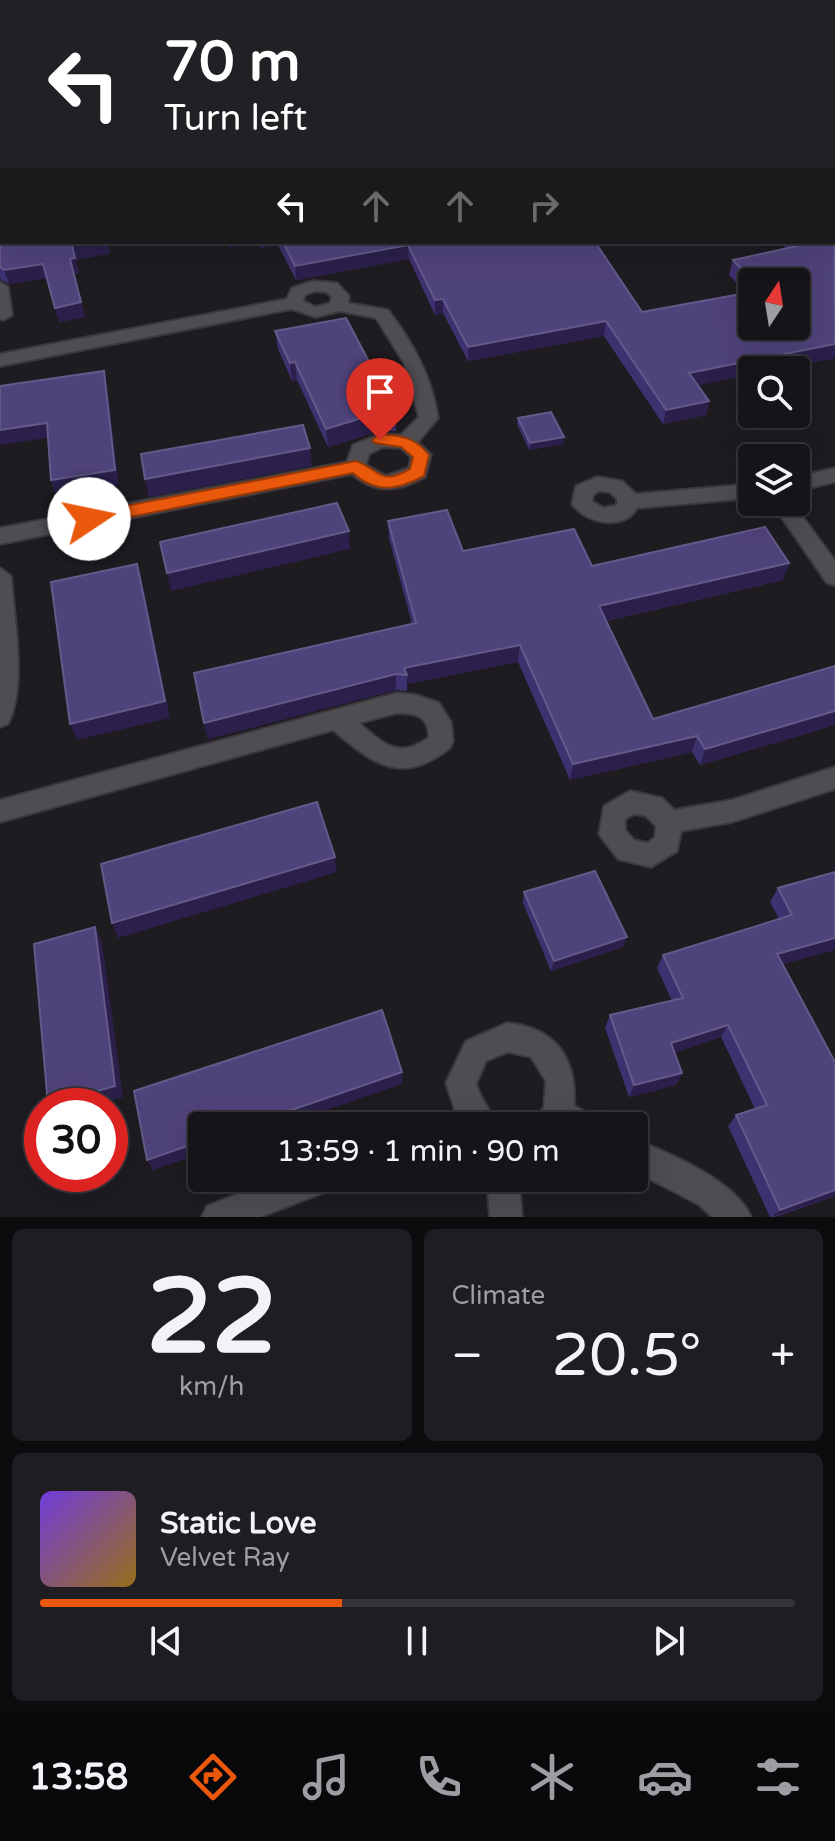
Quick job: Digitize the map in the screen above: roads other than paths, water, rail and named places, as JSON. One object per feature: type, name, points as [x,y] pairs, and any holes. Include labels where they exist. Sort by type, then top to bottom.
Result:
[{"type":"street","points":[[294,303],[298,292],[313,286],[331,287],[341,296],[338,306]]},
{"type":"street","points":[[0,287],[3,315]]},
{"type":"street","points":[[294,303],[305,312],[323,313],[338,306],[382,314],[397,334],[426,395],[429,418],[406,442]]},
{"type":"street","points":[[0,360],[294,303]]},
{"type":"street","points":[[380,440],[406,442],[421,455],[418,472],[398,483],[371,481],[356,467],[360,450],[380,440]]},
{"type":"street","points":[[0,536],[356,467]]},
{"type":"street","points":[[810,481],[835,475]]},
{"type":"street","points":[[627,502],[738,492]]},
{"type":"street","points":[[791,516],[835,577]]},
{"type":"street","points":[[0,576],[3,675],[0,717]]},
{"type":"street","points":[[0,811],[338,720]]},
{"type":"street","points":[[669,822],[732,811],[835,778]]},
{"type":"street","points":[[468,1112],[461,1083],[476,1051],[507,1037],[525,1039],[541,1047],[561,1078],[561,1112]]},
{"type":"street","points":[[648,1161],[709,1193],[735,1217]]},
{"type":"street","points":[[218,1217],[285,1192]]},
{"type":"street","points":[[504,1192],[506,1217]]}]
